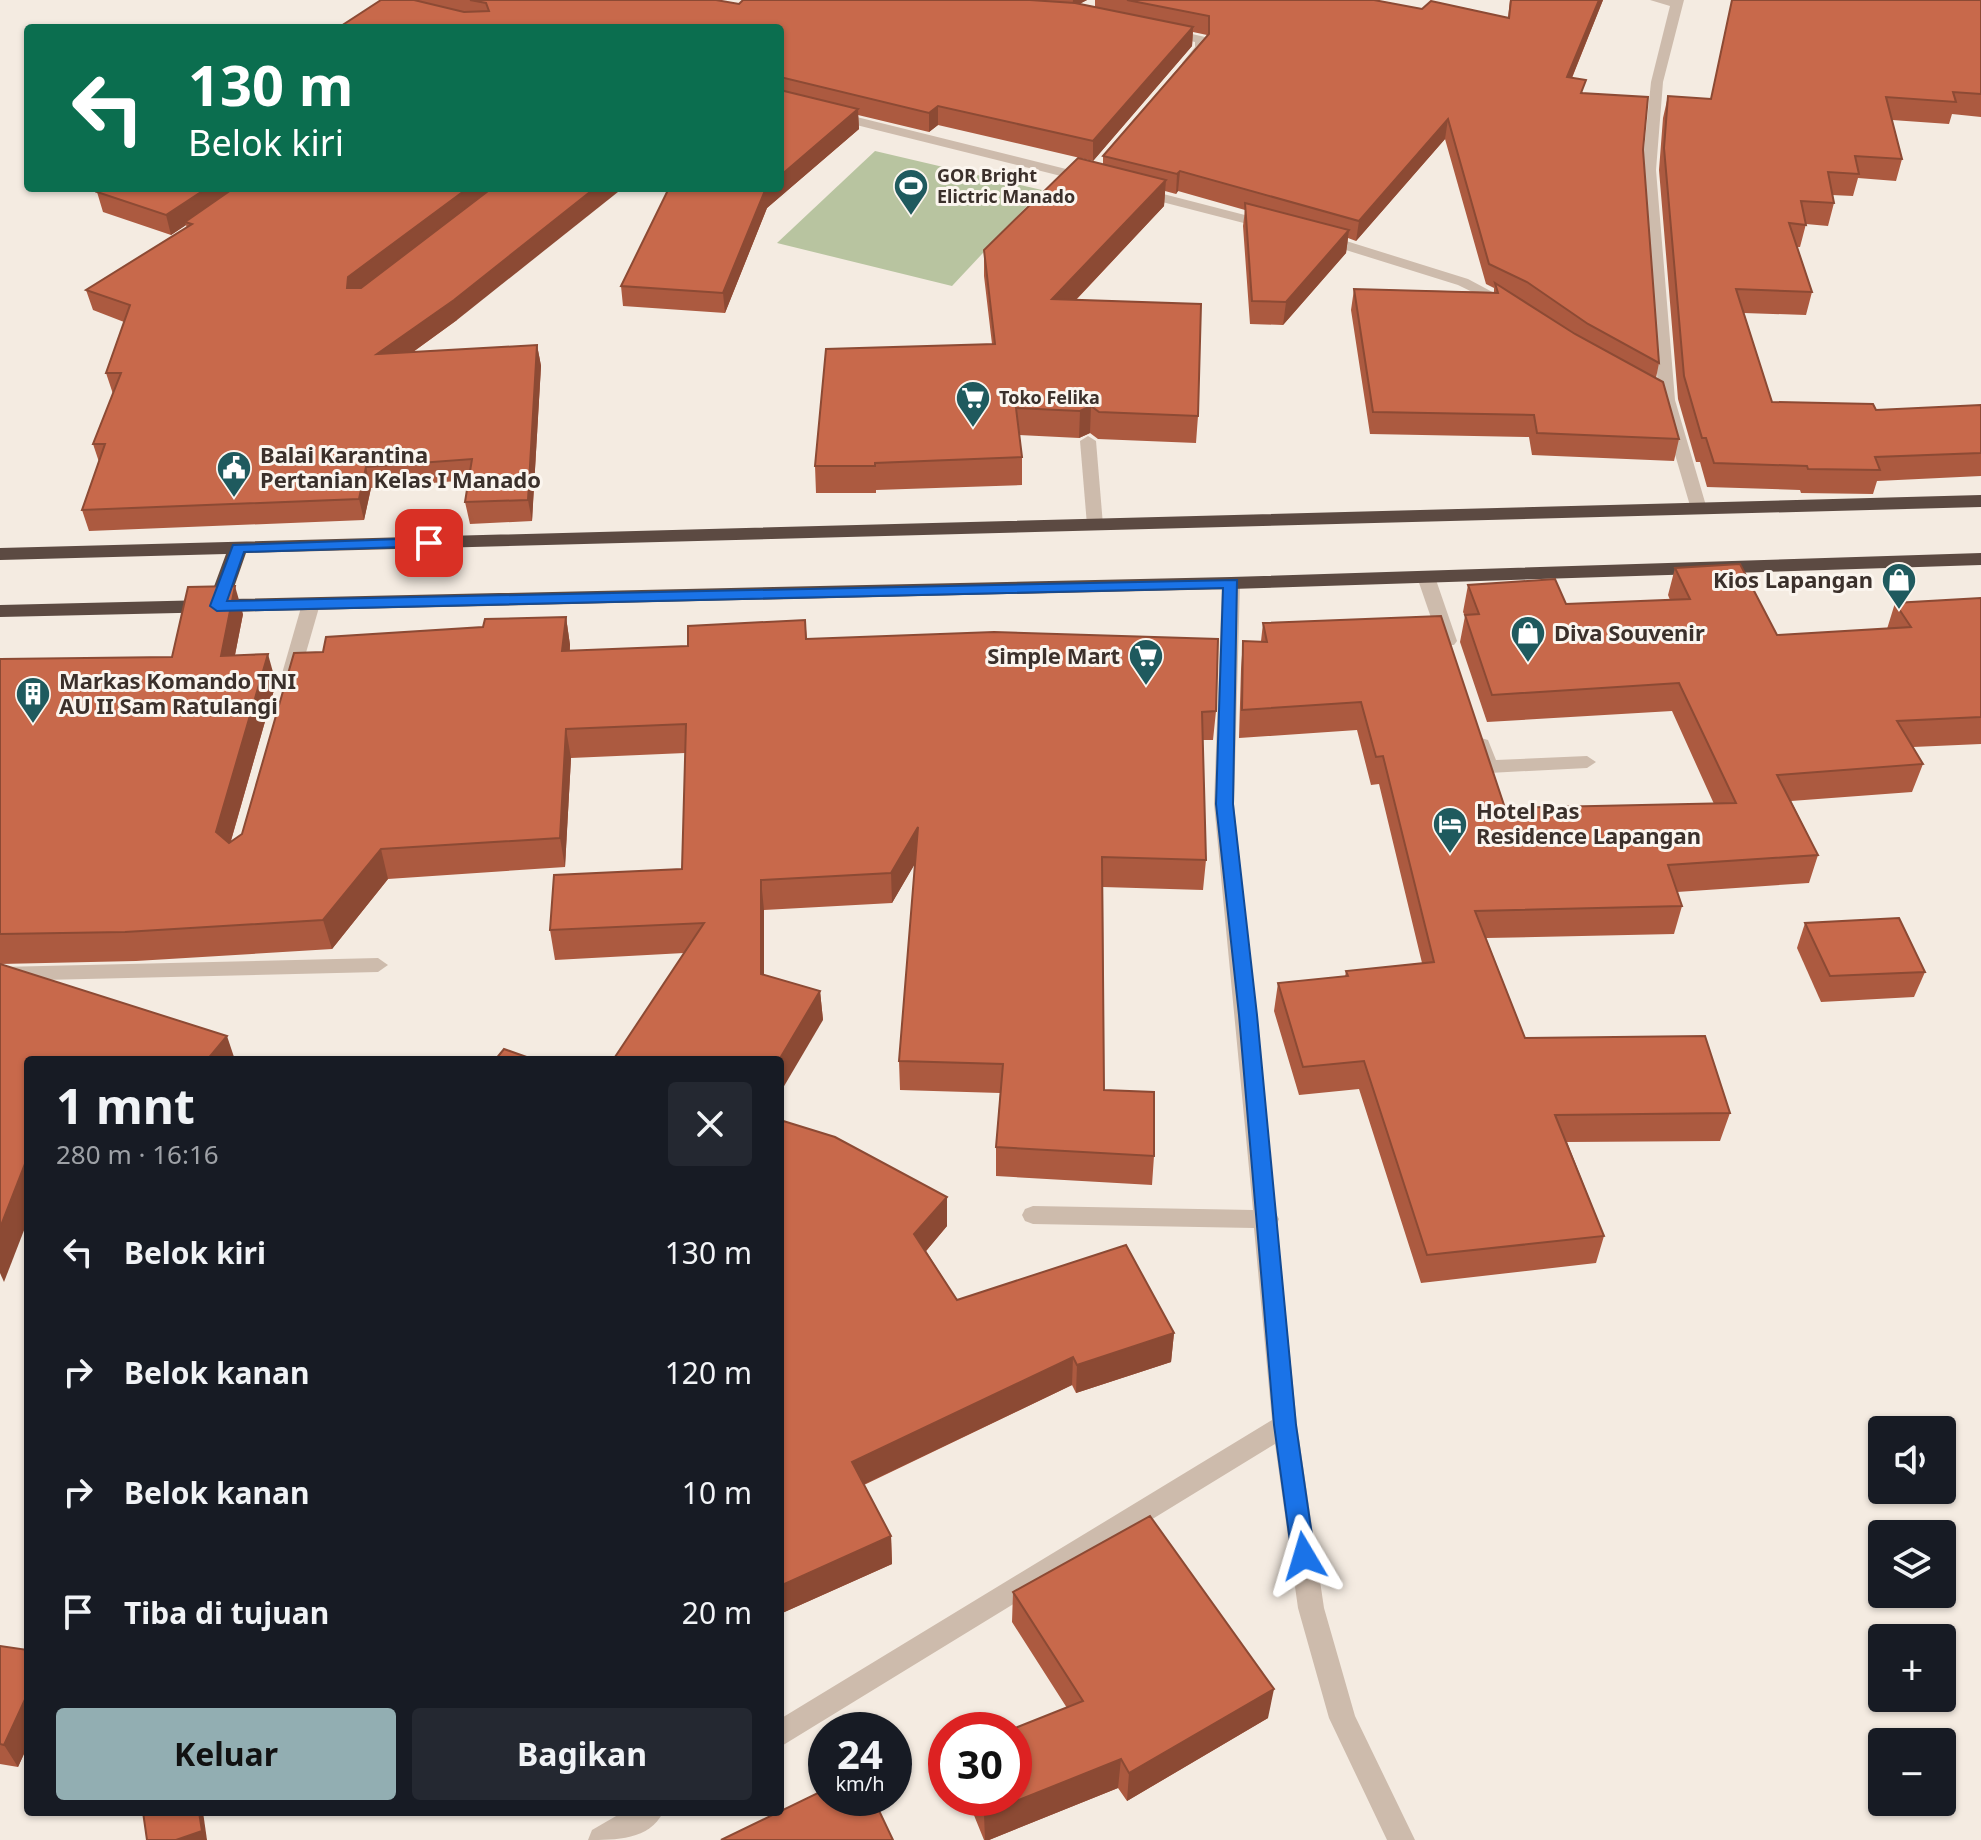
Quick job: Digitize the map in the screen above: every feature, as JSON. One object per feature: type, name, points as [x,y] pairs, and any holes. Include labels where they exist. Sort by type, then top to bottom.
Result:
[{"type":"highway","points":[[0,554],[1981,501]]},
{"type":"highway","points":[[217,606],[238,548]]},
{"type":"highway","points":[[0,611],[1231,583],[1981,559]]},
{"type":"street","points":[[1656,0],[1678,2],[1657,82],[1649,170],[1661,396],[1699,509]]},
{"type":"street","points":[[1151,29],[1201,40],[1201,48],[1180,72]]},
{"type":"street","points":[[784,103],[1283,229]]},
{"type":"street","points":[[1099,167],[1103,182]]},
{"type":"street","points":[[1314,236],[1463,282],[1517,308]]},
{"type":"street","points":[[1088,441],[1095,525]]},
{"type":"street","points":[[1426,577],[1456,666]]},
{"type":"street","points":[[1231,583],[1224,804],[1268,1219],[1285,1425],[1311,1608],[1342,1718],[1401,1840]]},
{"type":"street","points":[[285,695],[311,604]]},
{"type":"street","points":[[1475,724],[1489,767],[1587,762]]},
{"type":"street","points":[[0,974],[378,965]]},
{"type":"street","points":[[1033,1215],[1268,1219]]},
{"type":"street","points":[[784,1732],[1285,1425]]},
{"type":"street","points":[[602,1840],[642,1816]]},
{"type":"green space","name":"GOR Bright Elictric Manado","points":[[875,151],[1042,190],[952,286],[777,243]]},
{"type":"building","points":[[381,0],[414,0],[464,12],[489,11],[486,3],[470,0],[716,0],[739,4],[743,0],[1030,0],[1075,3],[1193,27],[1093,141],[938,106],[929,113],[784,78],[784,24],[344,24]]},
{"type":"building","points":[[1127,0],[1374,0],[1422,9],[1431,1],[1509,18],[1511,0],[1599,0],[1567,77],[1586,80],[1581,93],[1648,97],[1643,150],[1659,363],[1588,324],[1527,282],[1489,264],[1448,119],[1359,221],[1180,171],[1177,174],[1103,156],[1209,34],[1209,16]]},
{"type":"building","points":[[1732,0],[1981,0],[1981,94],[1953,92],[1956,102],[1886,97],[1902,159],[1855,156],[1859,174],[1828,172],[1834,203],[1801,201],[1806,225],[1789,223],[1812,292],[1736,289],[1772,402],[1873,404],[1876,410],[1981,405],[1981,453],[1875,457],[1880,470],[1714,463],[1706,438],[1702,438],[1684,376],[1664,148],[1668,96],[1711,99]]},
{"type":"building","points":[[784,91],[858,109],[784,173]]},
{"type":"building","points":[[1078,158],[1166,180],[1052,299],[1201,304],[1198,416],[1099,412],[1091,406],[1080,411],[1016,408],[1022,457],[875,463],[875,466],[815,466],[826,349],[995,344],[984,250]]},
{"type":"building","points":[[97,192],[201,192],[166,215]]},
{"type":"building","points":[[228,192],[463,192],[348,277],[347,288],[361,288],[487,192],[590,192],[454,300],[377,354],[537,345],[528,500],[465,502],[472,459],[366,467],[359,499],[82,510],[105,444],[93,444],[121,373],[106,373],[130,305],[86,290],[192,224],[185,222]]},
{"type":"building","points":[[667,192],[764,192],[723,293],[621,286]]},
{"type":"building","points":[[1245,203],[1349,230],[1286,302],[1252,301]]},
{"type":"building","points":[[1495,283],[1575,334],[1663,382],[1679,439],[1537,433],[1534,415],[1373,412],[1354,289],[1498,293]]},
{"type":"building","points":[[1740,564],[1777,635],[1911,627],[1895,603],[1981,598],[1981,717],[1897,721],[1923,764],[1777,775],[1818,855],[1668,865],[1682,906],[1475,911],[1525,1038],[1705,1036],[1730,1113],[1555,1115],[1604,1236],[1427,1255],[1364,1061],[1303,1067],[1278,983],[1348,976],[1346,971],[1434,962],[1383,756],[1376,757],[1361,702],[1242,710],[1243,641],[1267,642],[1263,623],[1441,616],[1505,808],[1736,803],[1679,683],[1492,695],[1465,615],[1479,614],[1468,585],[1555,579],[1566,604],[1690,599],[1675,568]]},
{"type":"building","points":[[235,586],[221,656],[268,654],[216,832],[229,843],[242,834],[294,653],[323,652],[326,637],[483,627],[485,619],[566,617],[562,651],[688,646],[688,626],[805,620],[806,639],[994,632],[1218,639],[1216,711],[1202,712],[1206,860],[1102,857],[1104,1090],[1154,1092],[1154,1156],[996,1147],[1003,1064],[899,1061],[918,827],[891,873],[761,880],[761,974],[820,991],[781,1056],[616,1056],[704,923],[550,930],[554,875],[682,869],[686,724],[566,729],[560,838],[381,849],[323,920],[125,932],[0,934],[0,659],[172,657],[188,587]]},
{"type":"building","points":[[1899,918],[1925,972],[1830,976],[1805,923]]},
{"type":"building","points":[[0,964],[227,1036],[210,1056],[24,1056],[24,1166],[0,1228]]},
{"type":"building","points":[[504,1049],[524,1056],[498,1056]]},
{"type":"building","points":[[784,1121],[835,1137],[947,1197],[914,1234],[957,1300],[1126,1245],[1174,1333],[1077,1365],[1073,1357],[852,1462],[891,1536],[784,1584]]},
{"type":"building","points":[[1150,1516],[1274,1689],[1129,1773],[1121,1759],[1032,1795],[1032,1721],[1083,1701],[1013,1592]]},
{"type":"building","points":[[0,1646],[24,1649],[24,1702],[4,1745],[0,1744]]},
{"type":"building","points":[[808,1798],[808,1816],[882,1816],[893,1840],[721,1840],[770,1816],[784,1816],[784,1809]]},
{"type":"building","points":[[144,1816],[200,1816],[202,1831],[176,1840],[147,1840]]},
{"type":"place","name":"GOR Bright Elictric Manado","points":[[911,217]]},
{"type":"place","name":"Toko Felika","points":[[973,429]]},
{"type":"place","name":"Balai Karantina Pertanian Kelas I Manado","points":[[234,499]]},
{"type":"place","name":"Kios Lapangan","points":[[1899,611]]},
{"type":"place","name":"Diva Souvenir","points":[[1528,664]]},
{"type":"place","name":"Simple Mart","points":[[1146,687]]},
{"type":"place","name":"Markas Komando TNI AU II Sam Ratulangi","points":[[33,725]]},
{"type":"place","name":"Hotel Pas Residence Lapangan","points":[[1450,855]]},
{"type":"route","points":[[429,543],[238,548],[217,606],[1231,583],[1224,804],[1248,1015],[1285,1425],[1304,1556]]}]
